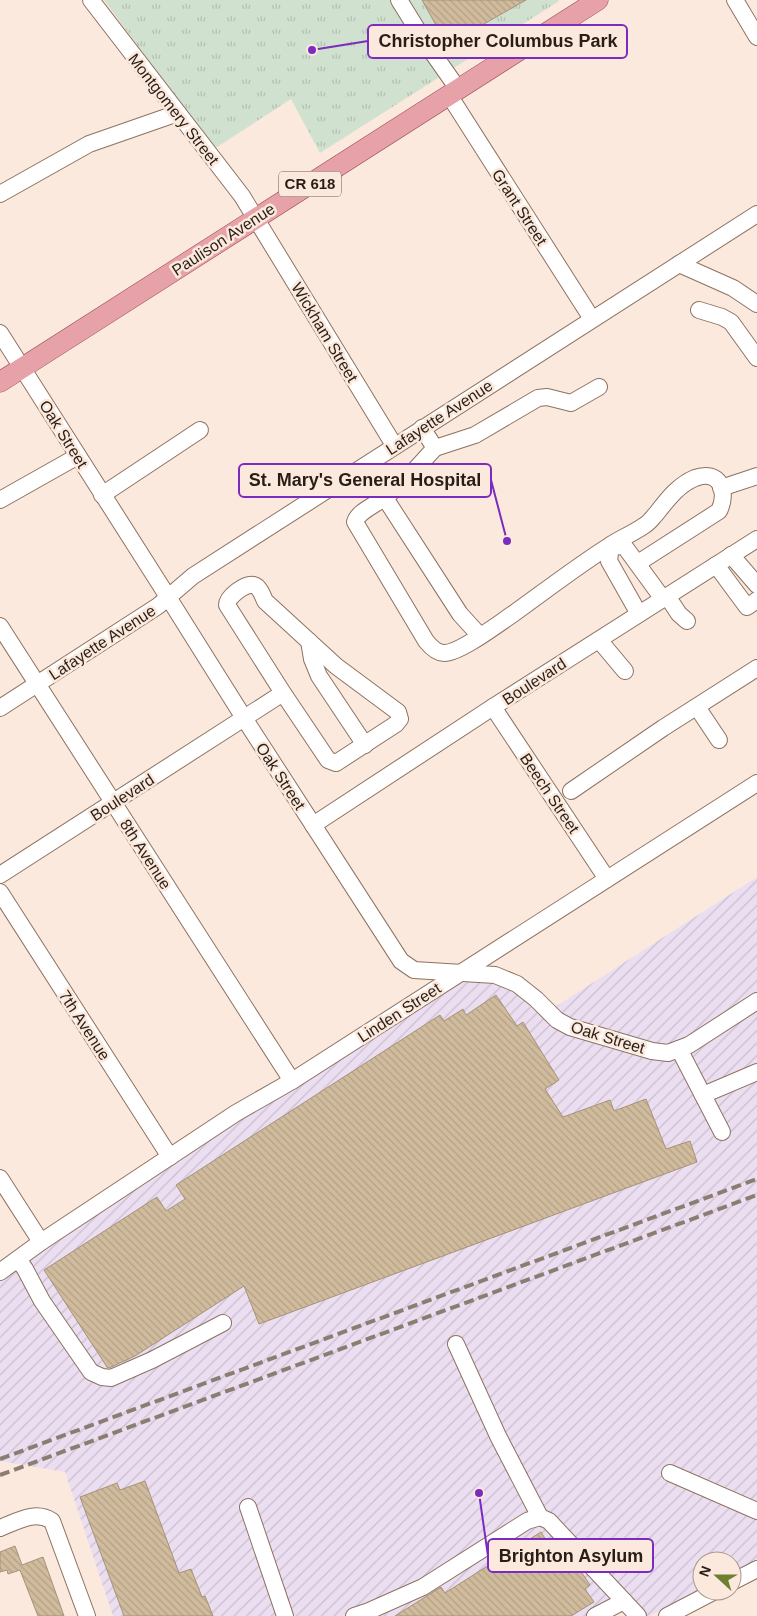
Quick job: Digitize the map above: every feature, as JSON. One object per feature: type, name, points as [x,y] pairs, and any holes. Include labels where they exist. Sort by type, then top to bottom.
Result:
[{"type":"main road","name":"Paulison Avenue","points":[[0,382],[453,92],[586,3]]},
{"type":"street","name":"Montgomery Street","points":[[91,0],[242,196],[256,218]]},
{"type":"street","name":"Grant Street","points":[[399,0],[592,319]]},
{"type":"street","points":[[735,0],[757,37]]},
{"type":"street","points":[[0,194],[89,144],[178,113]]},
{"type":"street","name":"Lafayette Avenue","points":[[0,708],[158,606],[193,576],[757,214]]},
{"type":"street","name":"Wickham Street","points":[[256,218],[394,446]]},
{"type":"street","points":[[679,264],[733,288],[757,304]]},
{"type":"street","points":[[699,310],[722,317],[731,322],[757,358]]},
{"type":"street","name":"Oak Street","points":[[0,333],[244,718],[401,961],[414,970],[494,975],[517,984],[536,999],[557,1020],[583,1032],[652,1051],[668,1053],[679,1049]]},
{"type":"street","points":[[599,387],[571,403],[547,397],[538,398],[475,435],[435,448],[410,477],[385,498],[358,515],[354,522],[426,641],[434,650],[443,654],[456,650],[480,636],[610,545],[647,524],[674,492],[693,479],[705,475],[712,476],[720,483],[723,495],[719,511],[638,563]]},
{"type":"street","points":[[422,428],[435,448]]},
{"type":"street","points":[[102,495],[200,430]]},
{"type":"street","points":[[0,500],[78,456]]},
{"type":"street","points":[[721,488],[757,476]]},
{"type":"street","points":[[385,498],[460,614],[480,636]]},
{"type":"street","name":"Boulevard","points":[[313,825],[493,707],[757,539]]},
{"type":"street","points":[[610,545],[625,546],[679,614],[688,621]]},
{"type":"street","points":[[610,545],[609,561],[640,614]]},
{"type":"street","points":[[731,555],[757,584]]},
{"type":"street","points":[[716,565],[747,607],[757,600]]},
{"type":"street","points":[[252,584],[256,585],[265,601],[336,666],[398,712],[400,719],[396,724],[336,763],[328,760],[283,693],[229,608],[228,600],[243,588],[252,584]]},
{"type":"street","name":"8th Avenue","points":[[0,626],[292,1081]]},
{"type":"street","points":[[599,640],[625,671]]},
{"type":"street","points":[[309,641],[312,660],[319,676],[365,745]]},
{"type":"street","points":[[571,791],[757,668]]},
{"type":"street","name":"Boulevard","points":[[0,874],[283,693]]},
{"type":"street","name":"Beech Street","points":[[493,707],[608,879]]},
{"type":"street","points":[[697,707],[718,740]]},
{"type":"street","name":"Linden Street","points":[[0,1272],[41,1242],[236,1113],[292,1081],[757,783]]},
{"type":"street","name":"7th Avenue","points":[[0,892],[170,1157]]},
{"type":"street","points":[[722,1132],[679,1049],[689,1045],[757,1001]]},
{"type":"street","points":[[703,1095],[757,1072]]},
{"type":"street","points":[[0,1178],[41,1242]]},
{"type":"street","points":[[18,1259],[42,1301],[91,1372],[102,1377],[111,1378],[152,1360],[223,1324]]},
{"type":"street","points":[[456,1344],[498,1436],[540,1517]]},
{"type":"street","points":[[670,1473],[757,1512]]},
{"type":"street","points":[[248,1506],[285,1616]]},
{"type":"street","points":[[0,1528],[34,1515],[44,1516],[52,1521],[86,1616]]},
{"type":"street","points":[[354,1616],[423,1588],[527,1521],[540,1517],[549,1520],[638,1616]]},
{"type":"street","points":[[742,1577],[757,1569]]},
{"type":"street","points":[[595,1616],[624,1601]]},
{"type":"street","points":[[667,1616],[689,1611],[702,1601]]},
{"type":"shaded area","points":[[757,877],[757,1561],[742,1569],[742,1551],[692,1551],[692,1594],[650,1616],[642,1616],[627,1599],[599,1616],[113,1616],[65,1472],[0,1461],[0,1265],[469,967],[555,1007]]},
{"type":"green space","points":[[104,0],[559,1],[320,153],[291,99],[214,149]]},
{"type":"building","points":[[422,0],[526,0],[447,45]]},
{"type":"building","points":[[496,995],[517,1026],[523,1022],[559,1080],[545,1089],[563,1117],[610,1100],[614,1111],[646,1099],[666,1149],[690,1141],[697,1162],[259,1324],[244,1286],[135,1356],[109,1368],[107,1367],[44,1270],[157,1197],[166,1211],[185,1199],[176,1185],[440,1015],[444,1021],[463,1009],[466,1015]]},
{"type":"building","points":[[145,1481],[179,1573],[191,1569],[202,1597],[205,1596],[213,1616],[124,1616],[80,1497],[117,1483],[120,1490]]},
{"type":"building","points":[[541,1532],[560,1563],[569,1558],[576,1568],[578,1567],[590,1585],[585,1589],[594,1602],[571,1616],[395,1616],[441,1587],[445,1593]]},
{"type":"building","points":[[15,1546],[22,1565],[43,1557],[64,1616],[38,1616],[20,1570],[8,1574],[7,1570],[0,1572],[0,1552]]},
{"type":"railway","points":[[0,1459],[757,1179]]},
{"type":"railway","points":[[0,1475],[757,1195]]},
{"type":"place","name":"Christopher Columbus Park","points":[[312,50]]},
{"type":"place","name":"St. Mary's General Hospital","points":[[507,541]]},
{"type":"place","name":"Brighton Asylum","points":[[479,1493]]}]
